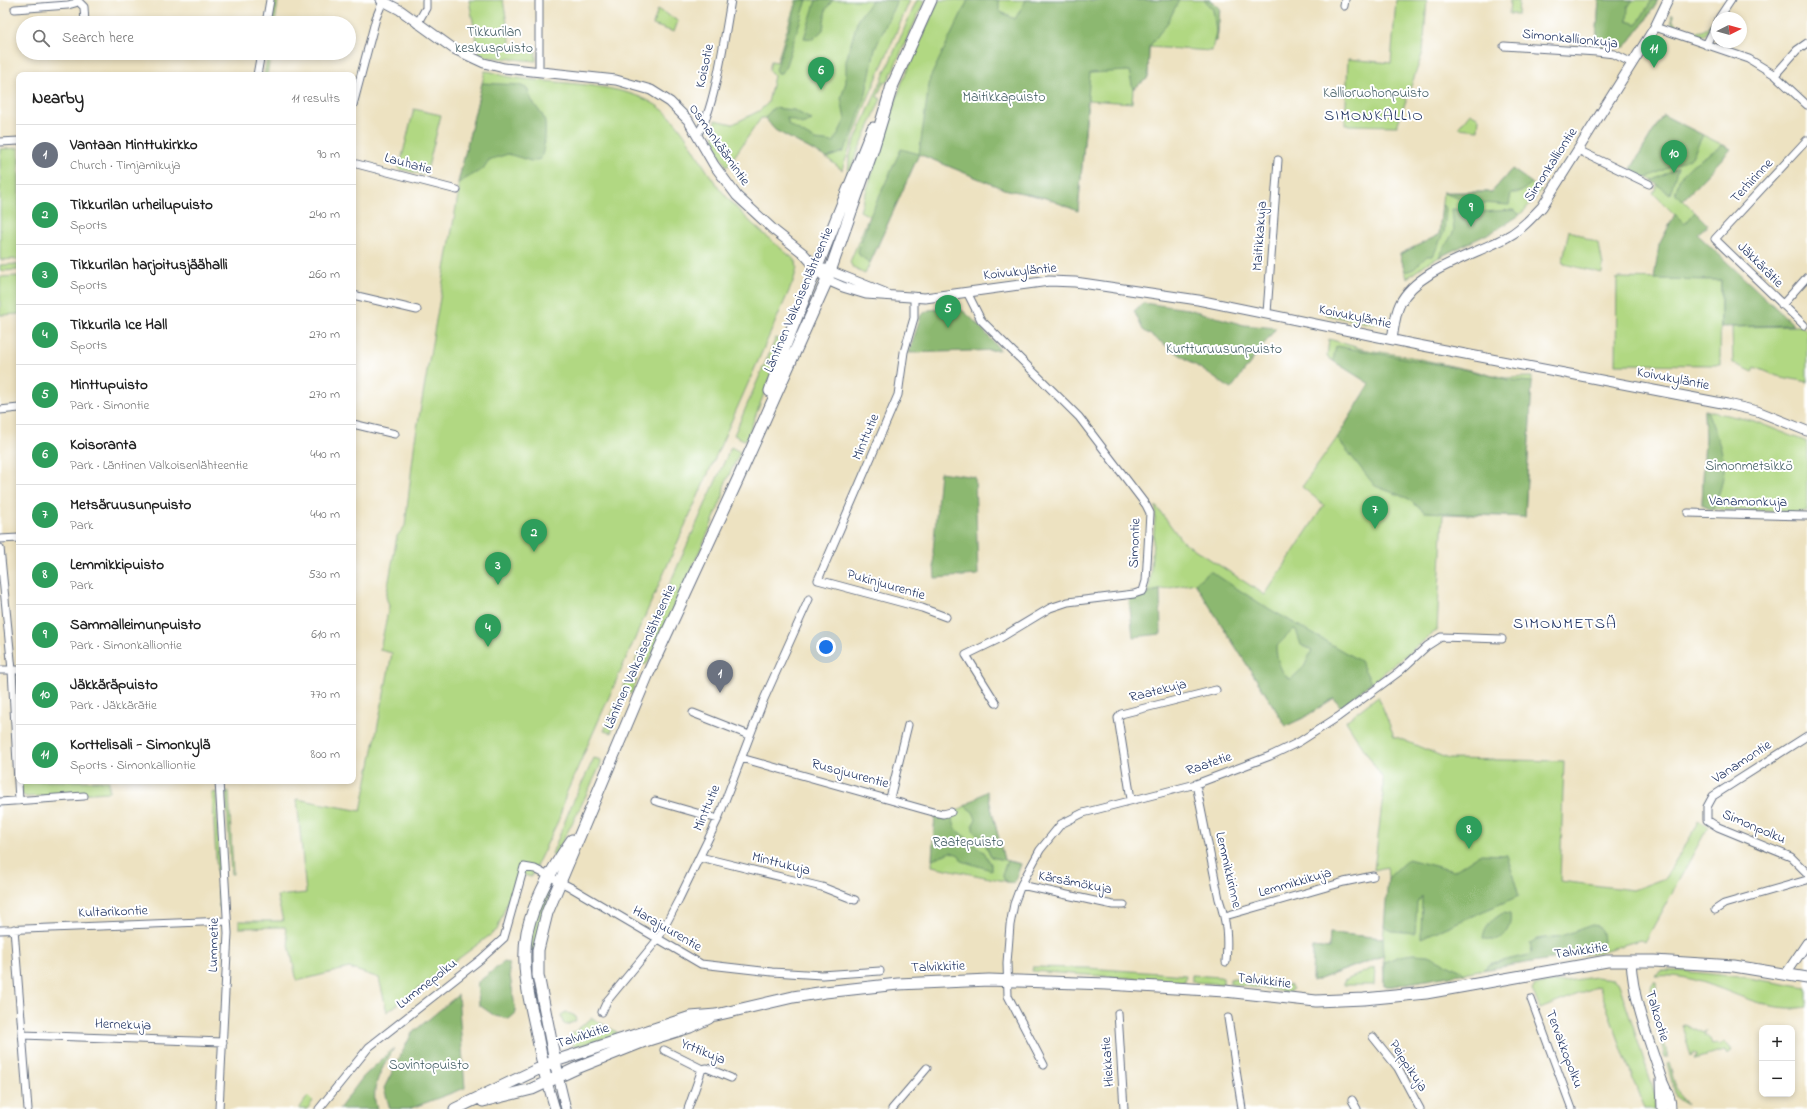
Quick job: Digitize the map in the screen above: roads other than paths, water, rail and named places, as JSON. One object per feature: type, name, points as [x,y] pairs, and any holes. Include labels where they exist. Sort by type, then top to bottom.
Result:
[{"type":"main road","name":"Osmankäämintie","points":[[382,0],[400,10],[417,24],[470,58],[504,68],[539,70],[616,80],[651,90],[678,110],[697,134],[714,165],[737,196],[775,231],[804,253],[817,268]]},
{"type":"main road","name":"Läntinen Valkoisenlähteentie","points":[[727,500],[731,484],[773,383],[785,346],[861,154],[931,0]]},
{"type":"main road","name":"Simonkalliontie","points":[[1392,339],[1400,305],[1414,286],[1440,270],[1508,237],[1522,227],[1548,199],[1655,27],[1668,0]]},
{"type":"main road","name":"Läntinen Valkoisenlähteentie","points":[[558,1076],[542,1002],[538,958],[547,913],[582,826],[647,676],[738,479],[829,275],[873,148],[893,83]]},
{"type":"main road","name":"Koivukyläntie","points":[[817,268],[829,275],[843,288],[866,294],[914,298],[1062,281],[1198,300],[1727,404],[1757,411],[1807,431]]},
{"type":"main road","name":"Läntinen Valkoisenlähteentie","points":[[547,1082],[526,983],[524,959],[529,924],[549,877],[557,861],[582,826]]},
{"type":"main road","points":[[1786,974],[1807,943]]},
{"type":"main road","name":"Talvikkitie","points":[[460,1107],[555,1061],[691,1017],[716,1015],[793,997],[853,988],[906,984],[1008,981],[1187,988],[1316,1001],[1364,999],[1426,993],[1607,961],[1734,966],[1807,978]]},
{"type":"main road","name":"Talkootie","points":[[1631,961],[1632,980],[1661,1079],[1662,1109]]},
{"type":"main road","name":"Talvikkitie","points":[[460,1107],[532,1089],[558,1076],[646,1041],[690,1027],[716,1015]]},
{"type":"main road","points":[[558,1076],[566,1109]]},
{"type":"main road","name":"Talkootie","points":[[1661,1079],[1669,1092],[1671,1109]]},
{"type":"main road","points":[[547,1082],[554,1109]]},
{"type":"street","points":[[15,9],[68,5],[78,0],[84,7],[85,16]]},
{"type":"street","points":[[267,16],[270,0]]},
{"type":"street","points":[[356,94],[382,0]]},
{"type":"street","points":[[417,24],[426,8],[426,0]]},
{"type":"street","points":[[539,0],[539,70]]},
{"type":"street","name":"Koisotie","points":[[697,134],[705,123],[713,91],[731,0]]},
{"type":"street","points":[[1723,12],[1731,0]]},
{"type":"street","points":[[1655,27],[1749,59],[1774,75],[1807,105]]},
{"type":"street","points":[[1706,45],[1711,35]]},
{"type":"street","points":[[1774,75],[1797,50],[1807,43]]},
{"type":"street","name":"Simonkallionkuja","points":[[1504,46],[1614,54],[1632,63]]},
{"type":"street","points":[[258,72],[260,60]]},
{"type":"street","name":"Terhirinne","points":[[1715,239],[1807,140]]},
{"type":"street","points":[[0,142],[16,141]]},
{"type":"street","points":[[1578,150],[1649,184]]},
{"type":"street","name":"Maitikkakuja","points":[[1266,313],[1278,160]]},
{"type":"street","name":"Lauhatie","points":[[356,164],[457,190]]},
{"type":"street","name":"Jäkkärätie","points":[[1715,239],[1804,325]]},
{"type":"street","points":[[1782,305],[1807,278]]},
{"type":"street","name":"Simontie","points":[[967,292],[981,320],[1037,373],[1080,417],[1146,505],[1150,514],[1146,581],[1143,591],[1134,594],[1068,602],[1050,608],[997,640],[966,655],[996,703]]},
{"type":"street","points":[[356,296],[417,310]]},
{"type":"street","name":"Minttutie","points":[[818,580],[898,396],[904,352],[914,318],[914,298]]},
{"type":"street","points":[[0,410],[16,408]]},
{"type":"street","points":[[356,425],[395,434]]},
{"type":"street","name":"Vanamonkuja","points":[[1688,513],[1807,516]]},
{"type":"street","points":[[0,539],[16,538]]},
{"type":"street","points":[[0,548],[15,670],[16,696]]},
{"type":"street","name":"Pukinjuurentie","points":[[818,580],[922,608],[946,617]]},
{"type":"street","name":"Minttutie","points":[[602,1012],[607,1001],[658,939],[700,857],[718,819],[749,735],[809,599]]},
{"type":"street","name":"Raatetie","points":[[1044,1065],[1008,996],[1010,925],[1014,904],[1021,886],[1040,850],[1061,824],[1083,812],[1196,784],[1270,756],[1299,742],[1356,704],[1398,672],[1426,646],[1441,637],[1502,639]]},
{"type":"street","points":[[0,670],[15,670]]},
{"type":"street","name":"Raatekuja","points":[[1131,799],[1118,718],[1121,714],[1216,690]]},
{"type":"street","points":[[694,712],[749,735]]},
{"type":"street","points":[[890,798],[908,725]]},
{"type":"street","name":"Vanamontie","points":[[1707,820],[1707,807],[1713,796],[1807,737]]},
{"type":"street","name":"Rusojuurentie","points":[[741,758],[890,798],[933,812],[943,814],[951,812]]},
{"type":"street","points":[[19,784],[20,801]]},
{"type":"street","name":"Lummetie","points":[[219,1109],[228,921],[220,784]]},
{"type":"street","name":"Lemmikkirinne","points":[[1196,784],[1219,899],[1225,916],[1228,936],[1226,962]]},
{"type":"street","points":[[0,802],[84,796]]},
{"type":"street","points":[[655,801],[718,819]]},
{"type":"street","name":"Simonpolku","points":[[1707,820],[1791,857],[1807,873]]},
{"type":"street","name":"Minttukuja","points":[[700,857],[822,887],[855,900]]},
{"type":"street","name":"Harajuurentie","points":[[524,867],[535,869],[559,882],[701,964],[772,972],[822,975],[880,971]]},
{"type":"street","name":"Lummepolku","points":[[319,1109],[369,1047],[481,959],[504,938],[524,867]]},
{"type":"street","name":"Lemmikkikuja","points":[[1225,916],[1344,882],[1372,876]]},
{"type":"street","points":[[1716,910],[1724,904],[1807,880]]},
{"type":"street","name":"Kärsämökuja","points":[[1021,886],[1113,905],[1124,904]]},
{"type":"street","name":"Kultarikontie","points":[[0,930],[228,921]]},
{"type":"street","points":[[14,929],[28,1109]]},
{"type":"street","name":"Tervakkopolku","points":[[1531,999],[1572,1109]]},
{"type":"street","name":"Hiekkatie","points":[[1118,1013],[1124,1109]]},
{"type":"street","points":[[1228,1018],[1242,1109]]},
{"type":"street","name":"Hernekuja","points":[[22,1035],[223,1042]]},
{"type":"street","name":"Peippikuja","points":[[1373,1037],[1398,1068],[1420,1109]]},
{"type":"street","name":"Yrttikuja","points":[[664,1050],[702,1069],[707,1068],[732,1078]]},
{"type":"street","points":[[892,1109],[927,1068]]},
{"type":"street","points":[[688,1109],[702,1069]]},
{"type":"street","points":[[1352,1100],[1357,1109]]},
{"type":"place","name":"Korttelisali - Simonkylä","points":[[1654,68]]},
{"type":"place","name":"Koisoranta","points":[[821,90]]},
{"type":"place","name":"Jäkkäräpuisto","points":[[1674,173]]},
{"type":"place","name":"Sammalleimunpuisto","points":[[1471,227]]},
{"type":"place","name":"Minttupuisto","points":[[948,328]]},
{"type":"place","name":"Metsäruusunpuisto","points":[[1375,529]]},
{"type":"place","name":"Tikkurilan urheilupuisto","points":[[534,552]]},
{"type":"place","name":"Tikkurilan harjoitusjäähalli","points":[[498,585]]},
{"type":"place","name":"Tikkurila Ice Hall","points":[[488,647]]},
{"type":"place","name":"Vantaan Minttukirkko","points":[[720,693]]},
{"type":"place","name":"Lemmikkipuisto","points":[[1469,849]]},
{"type":"district","name":"SIMONKALLIO","points":[[1374,116]]},
{"type":"district","name":"SIMONMETSÄ","points":[[1565,624]]},
{"type":"park label","name":"Tikkurilan keskuspuisto","points":[[494,40]]},
{"type":"park label","name":"Kallioruohonpuisto","points":[[1376,93]]},
{"type":"park label","name":"Maitikkapuisto","points":[[1004,97]]},
{"type":"park label","name":"Kurtturuusunpuisto","points":[[1224,349]]},
{"type":"park label","name":"Simonmetsikkö","points":[[1749,466]]},
{"type":"park label","name":"Raatepuisto","points":[[968,842]]},
{"type":"park label","name":"Sovintopuisto","points":[[429,1065]]}]
